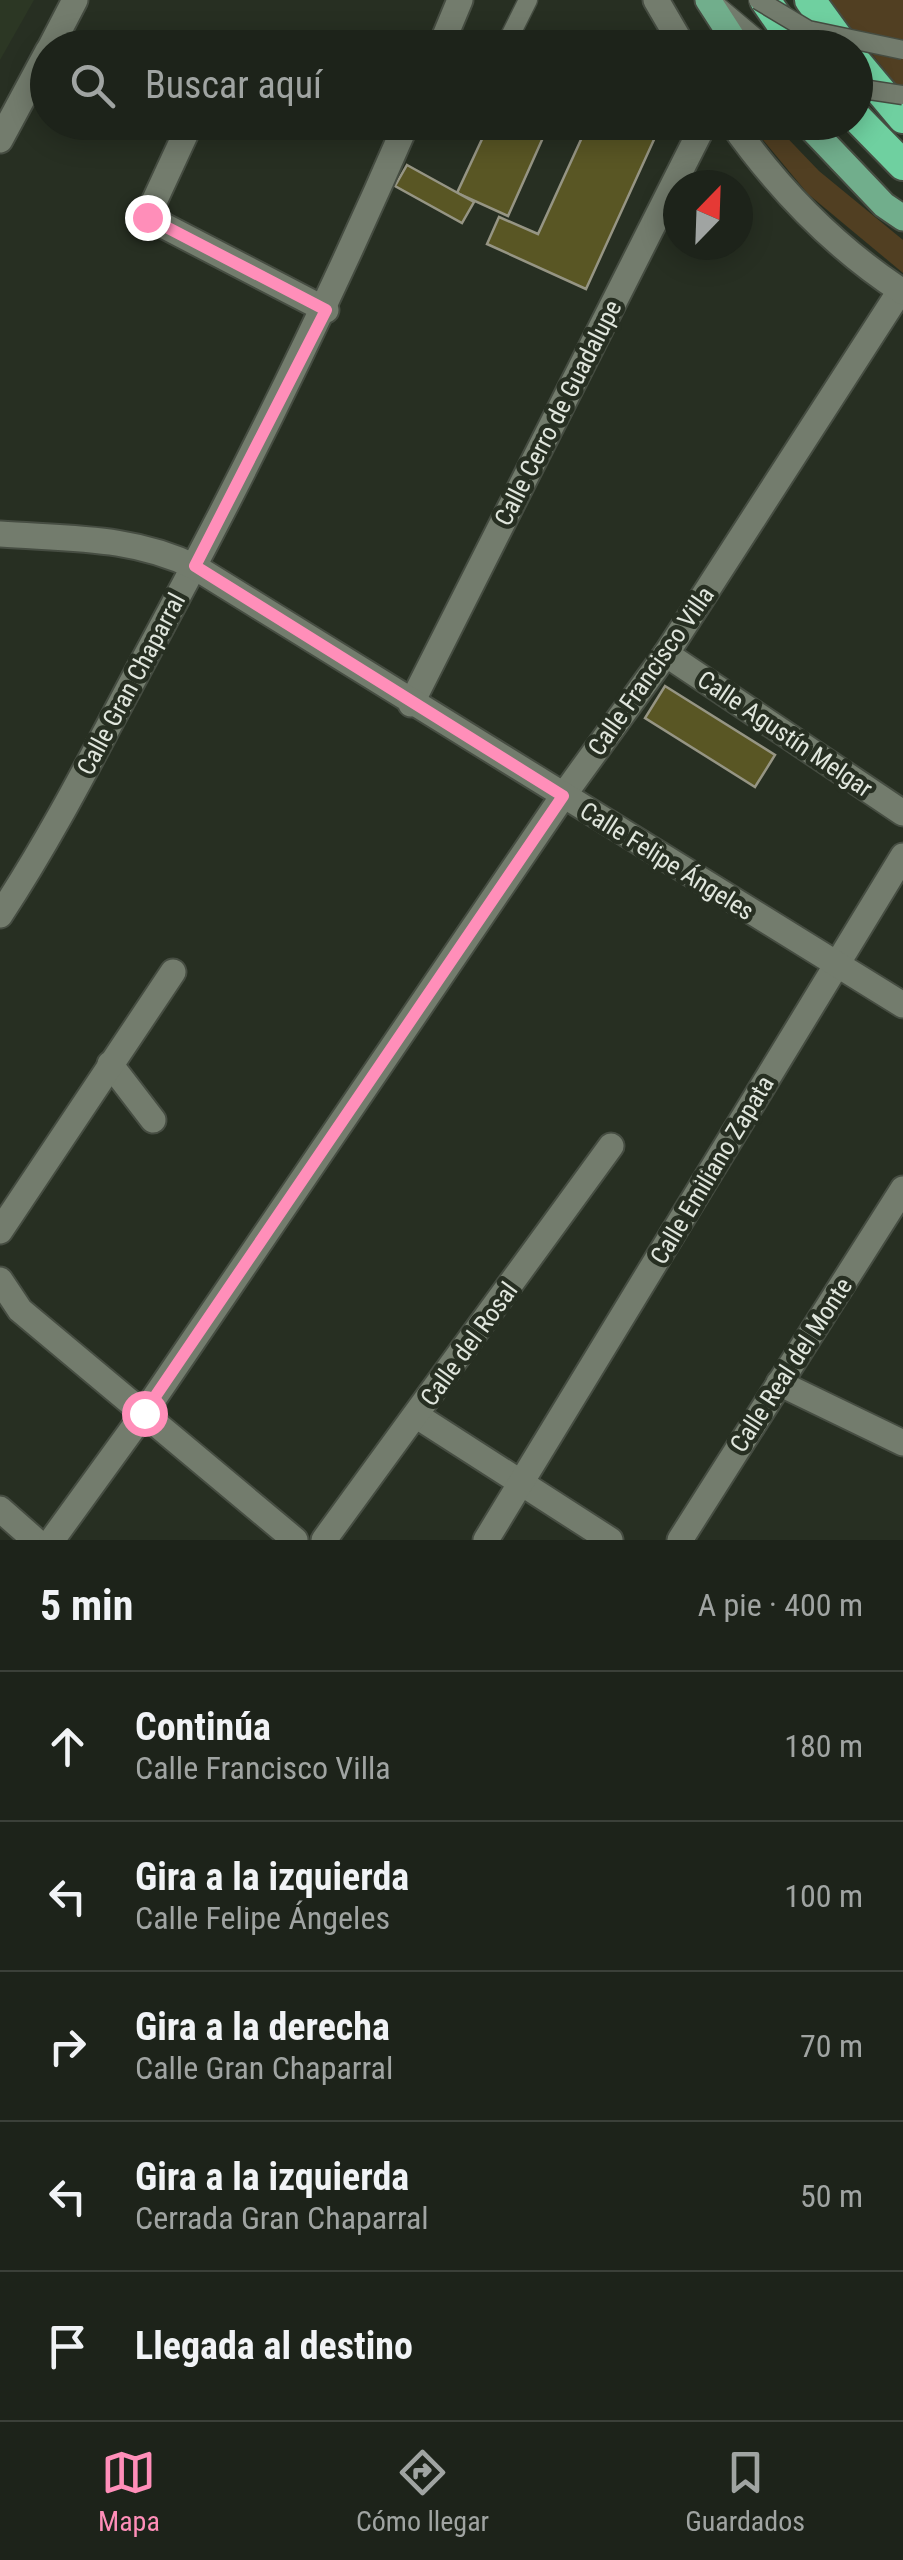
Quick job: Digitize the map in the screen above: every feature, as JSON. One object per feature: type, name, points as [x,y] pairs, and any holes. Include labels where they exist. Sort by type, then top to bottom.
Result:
[{"type":"highway","points":[[762,0],[784,30]]},
{"type":"highway","points":[[810,0],[831,30]]},
{"type":"highway","points":[[873,82],[903,118]]},
{"type":"highway","points":[[873,134],[903,165]]},
{"type":"main road","points":[[709,0],[728,30]]},
{"type":"main road","points":[[822,140],[884,205],[903,218]]},
{"type":"street","points":[[58,30],[74,0]]},
{"type":"street","points":[[448,30],[460,0]]},
{"type":"street","points":[[656,0],[674,30]]},
{"type":"street","points":[[0,140],[30,83]]},
{"type":"street","points":[[183,140],[147,217],[326,310]]},
{"type":"street","name":"Calle Gran Chaparral","points":[[0,915],[38,858],[195,566],[326,310],[399,140]]},
{"type":"street","name":"Calle Cerro de Guadalupe","points":[[411,704],[696,140]]},
{"type":"street","points":[[743,140],[769,177],[857,261],[902,291]]},
{"type":"street","name":"Calle Francisco Villa","points":[[52,1540],[144,1413],[563,796],[666,654],[902,291]]},
{"type":"street","name":"Calle Felipe Ángeles","points":[[0,534],[130,542],[195,566],[411,704],[903,1006]]},
{"type":"street","name":"Calle Agustín Melgar","points":[[666,654],[903,813]]},
{"type":"street","name":"Calle Emiliano Zapata","points":[[486,1540],[903,856]]},
{"type":"street","points":[[0,1231],[174,972]]},
{"type":"street","points":[[110,1064],[153,1120]]},
{"type":"street","name":"Calle del Rosal","points":[[324,1540],[612,1146]]},
{"type":"street","name":"Calle Real del Monte","points":[[680,1540],[903,1190]]},
{"type":"street","points":[[0,1280],[20,1310],[295,1540]]},
{"type":"street","points":[[780,1382],[903,1443]]},
{"type":"street","points":[[417,1416],[610,1540]]},
{"type":"street","points":[[0,1509],[35,1540]]},
{"type":"lane","points":[[513,30],[528,0]]},
{"type":"lane","points":[[709,0],[746,30]]},
{"type":"lane","points":[[762,0],[808,30]]},
{"type":"lane","points":[[873,44],[903,50]]},
{"type":"lane","points":[[873,91],[903,95]]},
{"type":"shaded area","points":[[0,0],[34,0],[0,60]]},
{"type":"shaded area","points":[[829,0],[903,0],[903,93],[873,55],[873,30],[853,30]]},
{"type":"shaded area","points":[[763,140],[789,140],[819,171],[903,240],[903,273],[808,194]]},
{"type":"building","points":[[482,140],[542,140],[508,216],[457,193]]},
{"type":"building","points":[[581,140],[654,140],[586,289],[487,244],[499,217],[538,234]]},
{"type":"building","points":[[407,165],[474,202],[462,223],[395,186]]},
{"type":"building","points":[[665,686],[775,755],[755,787],[645,718]]},
{"type":"route","points":[[144,1413],[563,796],[195,566],[326,310],[147,217]]}]
